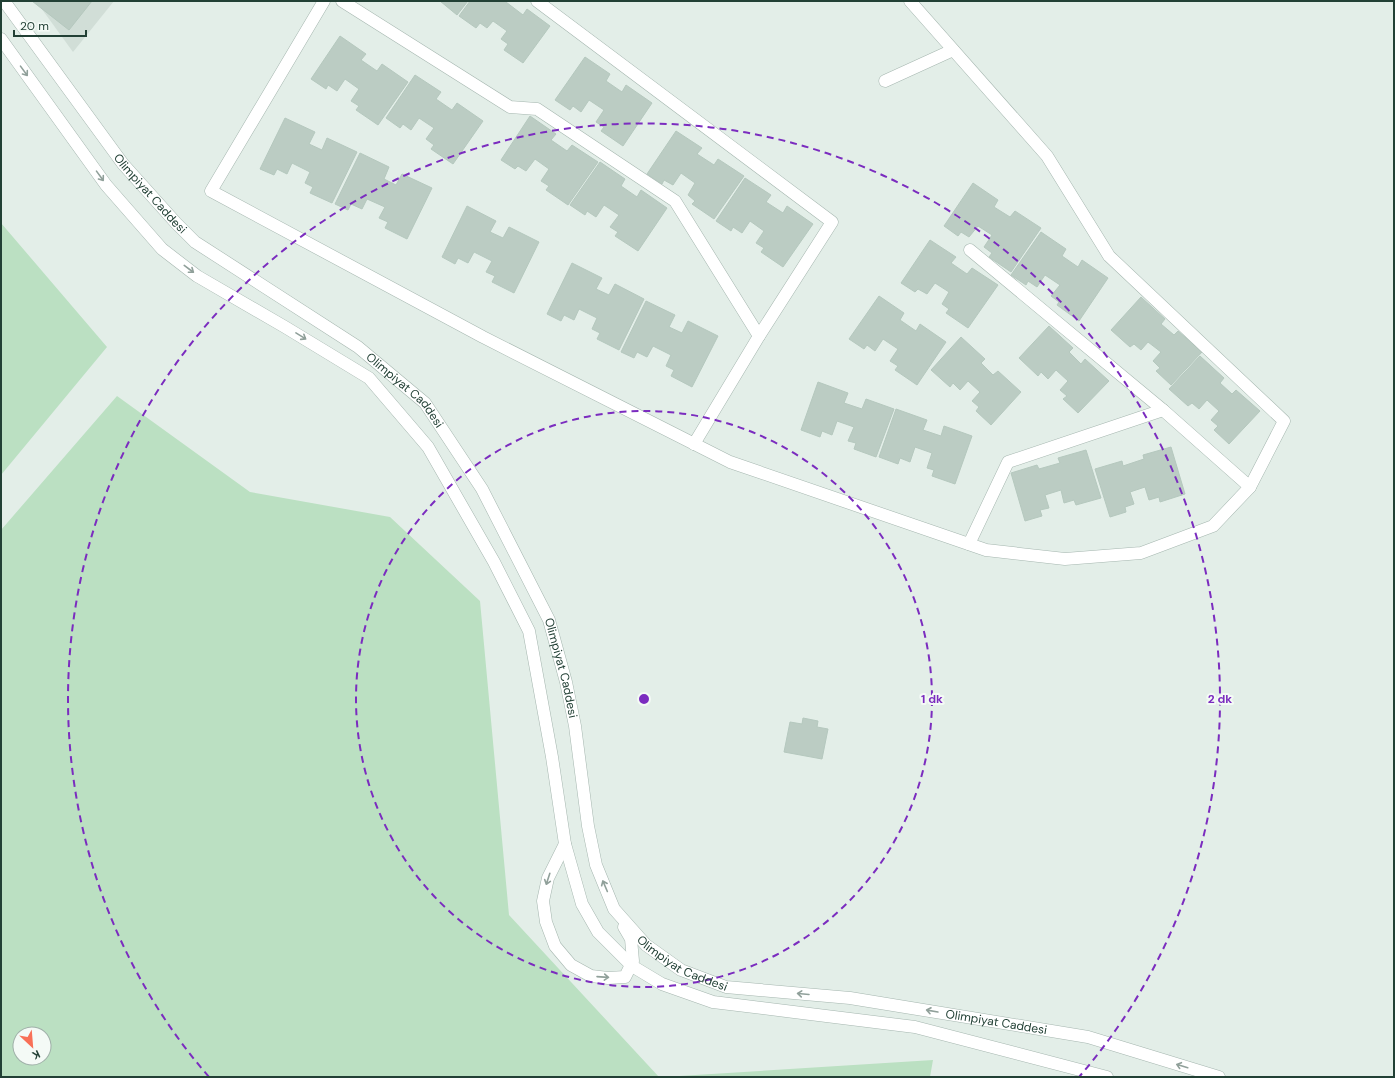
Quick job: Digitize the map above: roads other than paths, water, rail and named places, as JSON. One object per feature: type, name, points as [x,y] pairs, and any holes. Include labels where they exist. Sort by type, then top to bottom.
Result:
[{"type":"street","name":"Olimpiyat Caddesi","points":[[4,1],[123,164],[195,242],[358,347],[425,403],[482,489],[549,620],[566,682],[575,726],[588,826],[596,865],[614,909],[646,946],[681,970],[726,987],[850,998],[1088,1037],[1219,1077]]},
{"type":"street","points":[[324,1],[211,191],[484,337],[730,462],[986,550],[1065,559],[1141,553],[1213,526],[1250,487],[1284,421],[1109,256],[1047,156],[910,1]]},
{"type":"street","points":[[342,1],[510,108],[537,109],[675,202],[759,336]]},
{"type":"street","points":[[537,1],[832,222],[759,336],[694,444]]},
{"type":"street","name":"Olimpiyat Caddesi","points":[[1,39],[106,185],[162,249],[197,276],[284,326],[369,378],[428,447],[494,562],[529,631],[552,758],[565,844],[582,904],[598,932],[632,966],[662,984],[713,1002],[915,1027],[1087,1074],[1107,1077]]},
{"type":"street","points":[[885,81],[953,50]]},
{"type":"street","points":[[970,250],[1163,410],[1250,487]]},
{"type":"street","points":[[969,544],[1008,462],[1163,410]]},
{"type":"street","points":[[565,844],[548,878],[543,901],[546,922],[555,946],[571,965],[591,976],[608,978],[625,977],[632,966],[631,939],[614,909]]}]
